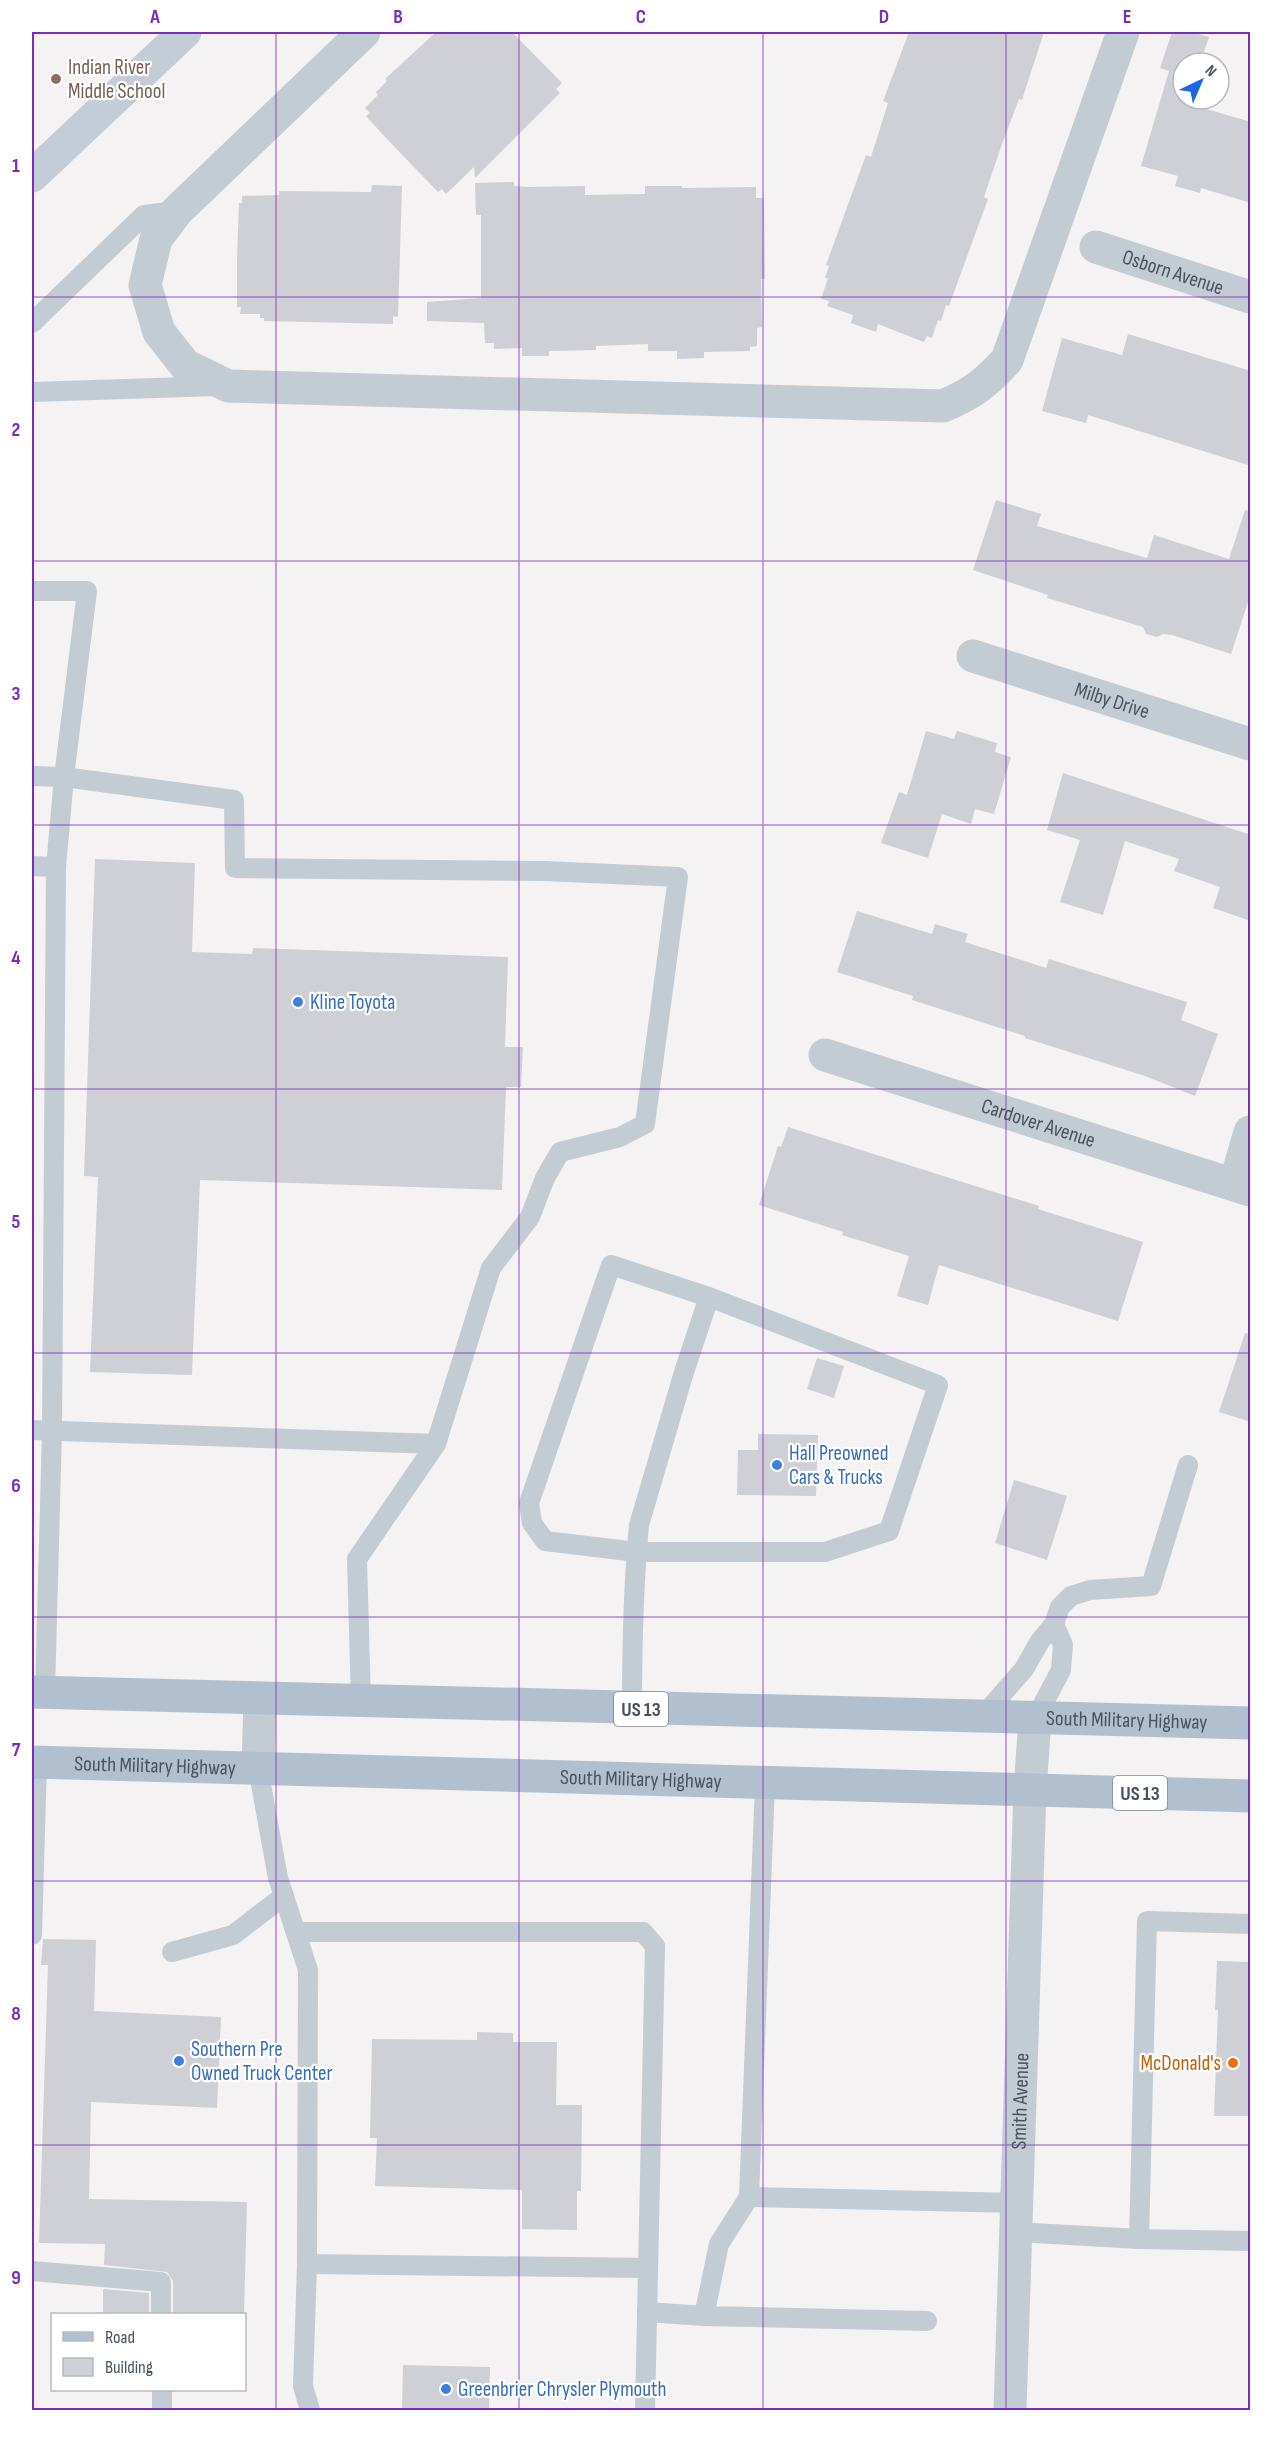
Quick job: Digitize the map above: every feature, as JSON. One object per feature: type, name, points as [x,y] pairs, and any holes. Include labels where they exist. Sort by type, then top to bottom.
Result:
[{"type":"main road","name":"South Military Highway","points":[[38,1693],[1251,1723]]},
{"type":"main road","name":"South Military Highway","points":[[34,1762],[1251,1796]]},
{"type":"street","points":[[32,176],[185,32]]},
{"type":"street","points":[[364,32],[177,211],[156,239],[145,285],[159,332],[185,365],[228,386],[943,406],[967,396],[989,379],[1007,360],[1123,32]]},
{"type":"street","name":"Osborn Avenue","points":[[1096,247],[1251,297]]},
{"type":"street","name":"Milby Drive","points":[[973,656],[1251,744]]},
{"type":"street","name":"Cardover Avenue","points":[[825,1054],[1243,1187]]},
{"type":"street","points":[[1243,1187],[1251,1132]]},
{"type":"street","points":[[258,1768],[260,1699]]},
{"type":"street","points":[[1030,1790],[1035,1719]]},
{"type":"street","name":"Smith Avenue","points":[[1010,2410],[1030,1790]]},
{"type":"lane","points":[[32,323],[144,215],[177,211]]},
{"type":"lane","points":[[32,392],[228,386]]},
{"type":"lane","points":[[32,591],[87,591],[64,777],[56,867],[52,1430],[38,1693]]},
{"type":"lane","points":[[32,776],[64,777],[234,800],[235,868],[545,871],[678,877],[645,1124],[620,1137],[560,1152],[545,1178],[530,1217],[491,1268],[436,1444],[357,1559],[361,1702]]},
{"type":"lane","points":[[32,866],[56,867]]},
{"type":"lane","points":[[611,1265],[709,1297],[938,1385],[889,1531],[825,1552],[637,1551],[545,1541],[532,1523],[529,1503],[611,1265]]},
{"type":"lane","points":[[632,1709],[632,1613],[639,1525],[684,1371],[709,1297]]},
{"type":"lane","points":[[32,1430],[436,1444]]},
{"type":"lane","points":[[981,1718],[1024,1669],[1040,1641],[1054,1624],[1060,1607],[1071,1596],[1090,1590],[1151,1586],[1188,1465]]},
{"type":"lane","points":[[1035,1719],[1061,1670],[1063,1645],[1054,1624]]},
{"type":"lane","points":[[32,1935],[34,1762]]},
{"type":"lane","points":[[258,1768],[278,1878],[308,1970],[307,2264],[303,2386],[310,2410]]},
{"type":"lane","points":[[704,2316],[720,2244],[749,2196],[765,1783]]},
{"type":"lane","points":[[172,1952],[233,1935],[284,1896]]},
{"type":"lane","points":[[1139,2239],[1147,1921],[1251,1924]]},
{"type":"lane","points":[[296,1932],[643,1932],[655,1946],[645,2410]]},
{"type":"lane","points":[[749,2196],[1016,2218],[1139,2239],[1251,2241]]},
{"type":"lane","points":[[307,2264],[648,2268]]},
{"type":"lane","points":[[32,2271],[161,2282],[161,2313]]},
{"type":"lane","points":[[647,2312],[704,2316],[927,2321]]},
{"type":"lane","points":[[162,2391],[162,2410]]},
{"type":"building","points":[[436,32],[512,32],[562,83],[556,89],[560,93],[475,178],[474,167],[446,194],[442,189],[438,192],[386,138],[366,116],[370,113],[365,108],[378,95],[376,92],[387,81],[385,79]]},
{"type":"building","points":[[909,32],[1044,32],[1022,100],[1019,99],[1002,144],[984,197],[988,199],[949,306],[946,305],[941,321],[938,320],[932,338],[927,336],[924,342],[878,324],[876,332],[851,323],[853,315],[827,306],[829,301],[821,299],[828,278],[825,278],[829,266],[826,265],[866,155],[871,157],[888,103],[883,101]]},
{"type":"building","points":[[1172,32],[1191,32],[1209,37],[1204,51],[1171,51],[1171,111],[1213,111],[1251,122],[1251,203],[1201,188],[1200,193],[1175,186],[1178,176],[1141,166],[1169,71],[1160,68]]},
{"type":"building","points":[[514,182],[514,186],[528,187],[585,186],[585,195],[645,194],[645,186],[756,187],[756,198],[764,198],[765,279],[761,279],[762,327],[757,328],[757,346],[750,347],[750,351],[704,352],[704,358],[677,359],[677,351],[648,351],[648,344],[596,346],[596,350],[549,351],[549,356],[522,356],[522,348],[494,349],[494,343],[485,343],[484,323],[427,321],[427,302],[481,298],[481,215],[476,215],[475,183]]},
{"type":"building","points":[[372,185],[402,186],[398,317],[393,316],[393,324],[264,321],[264,318],[260,318],[260,314],[240,314],[241,307],[237,307],[237,257],[239,203],[242,203],[242,196],[279,195],[279,191],[371,192]]},
{"type":"building","points":[[1128,334],[1251,371],[1251,466],[1088,415],[1086,423],[1042,411],[1062,338],[1122,355]]},
{"type":"building","points":[[996,500],[1041,514],[1037,526],[1147,558],[1154,535],[1229,559],[1245,510],[1251,511],[1251,593],[1231,654],[1172,635],[1163,634],[1157,637],[1146,634],[1143,627],[1047,598],[1048,595],[973,570]]},
{"type":"building","points":[[926,731],[954,739],[957,731],[997,743],[995,752],[1011,757],[994,814],[975,809],[971,824],[942,814],[928,858],[881,843],[899,792],[907,795]]},
{"type":"building","points":[[1063,773],[1251,835],[1251,921],[1213,908],[1220,887],[1174,871],[1179,859],[1125,841],[1103,915],[1060,902],[1080,840],[1047,830]]},
{"type":"building","name":"Kline Toyota","points":[[95,859],[195,863],[192,952],[252,954],[253,948],[508,957],[505,1047],[523,1047],[521,1087],[506,1087],[502,1190],[200,1180],[192,1375],[90,1372],[98,1177],[84,1176]]},
{"type":"building","points":[[857,911],[932,934],[935,924],[968,934],[965,942],[1046,968],[1049,959],[1187,1002],[1181,1020],[1218,1034],[1195,1096],[1145,1076],[912,1000],[913,996],[837,972]]},
{"type":"building","points":[[788,1127],[1039,1206],[1038,1209],[1143,1242],[1118,1321],[939,1265],[928,1305],[897,1296],[909,1256],[759,1205],[778,1146],[781,1147]]},
{"type":"building","points":[[1245,1333],[1251,1334],[1251,1422],[1219,1412]]},
{"type":"building","points":[[817,1358],[844,1366],[834,1398],[807,1389]]},
{"type":"building","name":"Hall Preowned Cars & Trucks","points":[[758,1434],[818,1435],[816,1496],[737,1495],[738,1450],[758,1450]]},
{"type":"building","points":[[1014,1480],[1067,1496],[1047,1560],[995,1543]]},
{"type":"building","points":[[43,1939],[96,1940],[94,2011],[221,2017],[217,2108],[91,2102],[89,2199],[247,2202],[244,2313],[173,2313],[173,2281],[167,2272],[104,2265],[105,2244],[39,2243],[48,1965],[41,1965]]},
{"type":"building","name":"McDonald's","points":[[1217,1961],[1251,1962],[1251,2116],[1214,2116],[1218,2010],[1215,2010]]},
{"type":"building","points":[[477,2032],[513,2033],[513,2042],[557,2042],[556,2105],[582,2105],[581,2191],[577,2191],[577,2230],[522,2229],[522,2190],[375,2186],[377,2138],[370,2138],[372,2039],[477,2040]]},
{"type":"building","points":[[103,2289],[149,2293],[149,2313],[103,2313]]},
{"type":"building","name":"Greenbrier Chrysler Plymouth","points":[[403,2365],[490,2367],[489,2410],[402,2410]]},
{"type":"place","name":"Indian River Middle School","points":[[56,79]]},
{"type":"place","name":"Kline Toyota","points":[[298,1002]]},
{"type":"place","name":"Hall Preowned Cars & Trucks","points":[[777,1465]]},
{"type":"place","name":"Southern Pre Owned Truck Center","points":[[179,2061]]},
{"type":"place","name":"McDonald's","points":[[1233,2063]]},
{"type":"place","name":"Greenbrier Chrysler Plymouth","points":[[446,2389]]}]
